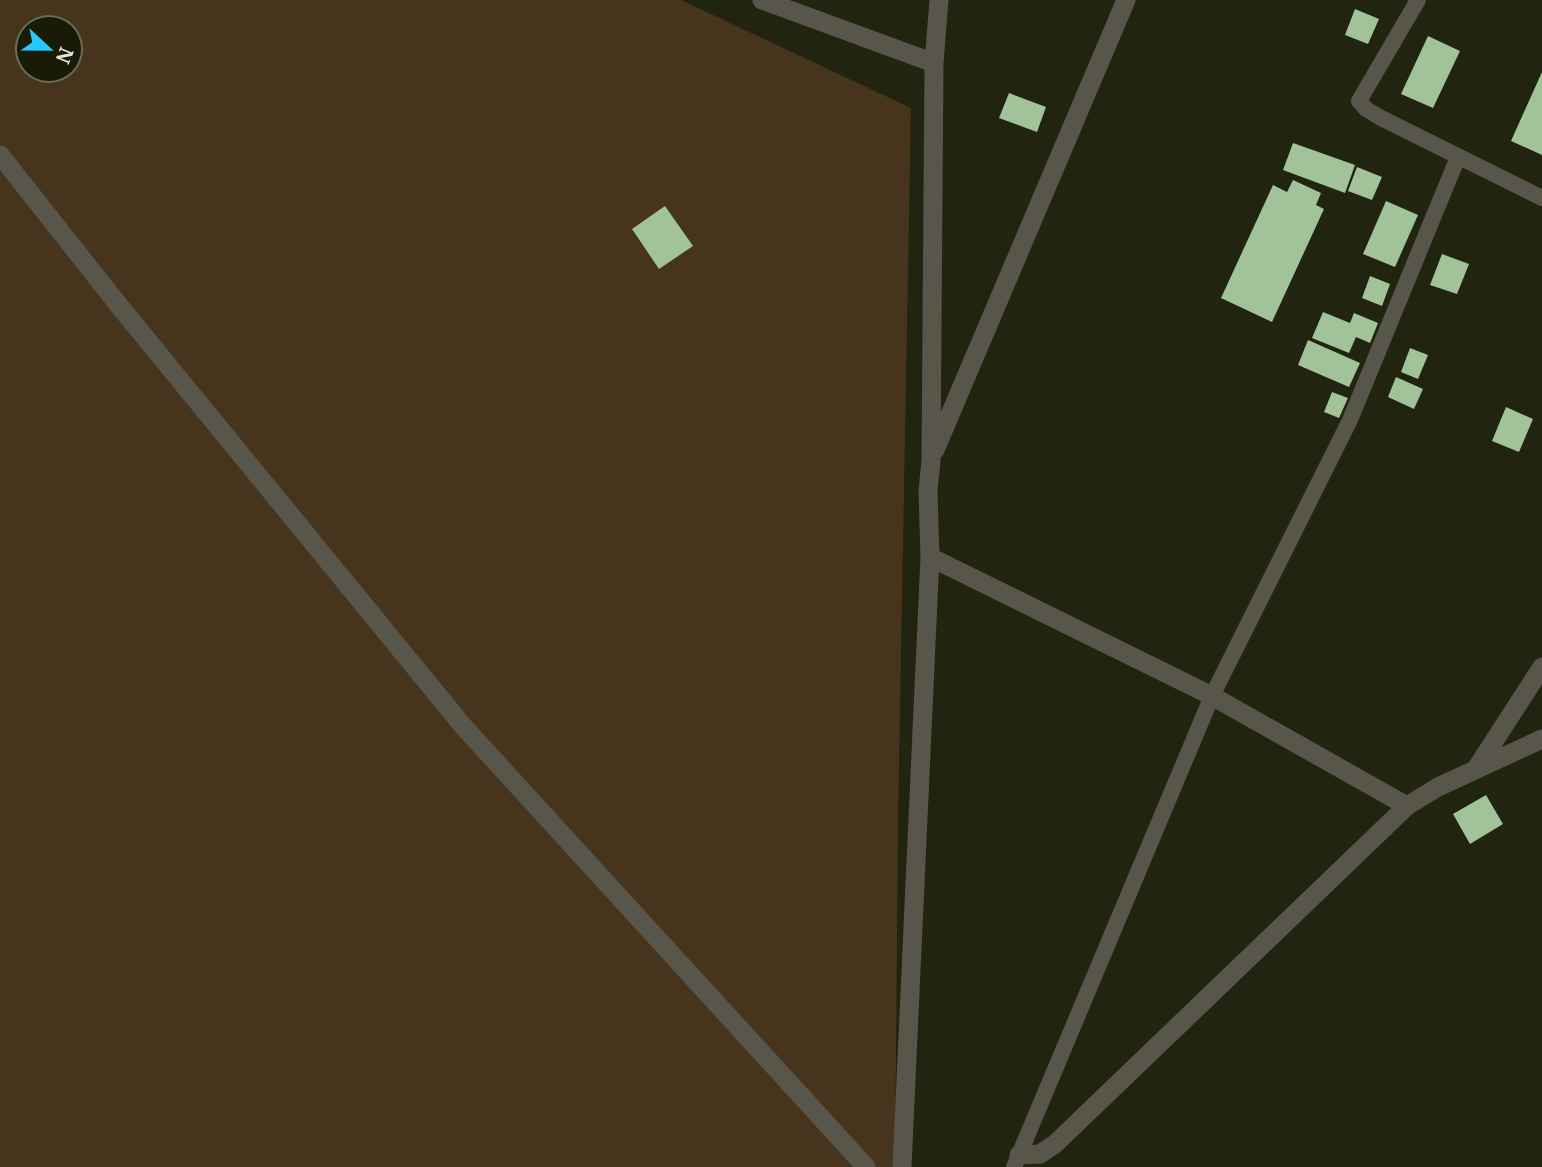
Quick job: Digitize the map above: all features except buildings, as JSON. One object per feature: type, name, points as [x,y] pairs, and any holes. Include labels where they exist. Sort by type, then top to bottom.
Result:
[{"type":"street","points":[[762,0],[934,63]]},
{"type":"street","points":[[902,1167],[930,557],[928,491],[931,460],[934,63],[939,0]]},
{"type":"street","points":[[931,460],[1126,0]]},
{"type":"street","points":[[0,155],[121,308],[463,726],[866,1167]]},
{"type":"street","points":[[930,557],[1212,696],[1407,806]]},
{"type":"street","points":[[1476,769],[1542,667]]},
{"type":"street","points":[[1017,1161],[1040,1154],[1055,1144],[1407,806],[1438,786],[1542,738]]},
{"type":"lane","points":[[1418,0],[1359,101],[1381,118],[1542,198]]},
{"type":"lane","points":[[1017,1161],[1212,696],[1350,420],[1458,157]]},
{"type":"shaded area","points":[[0,0],[681,0],[911,108],[898,820],[895,1167],[0,1167]]}]
